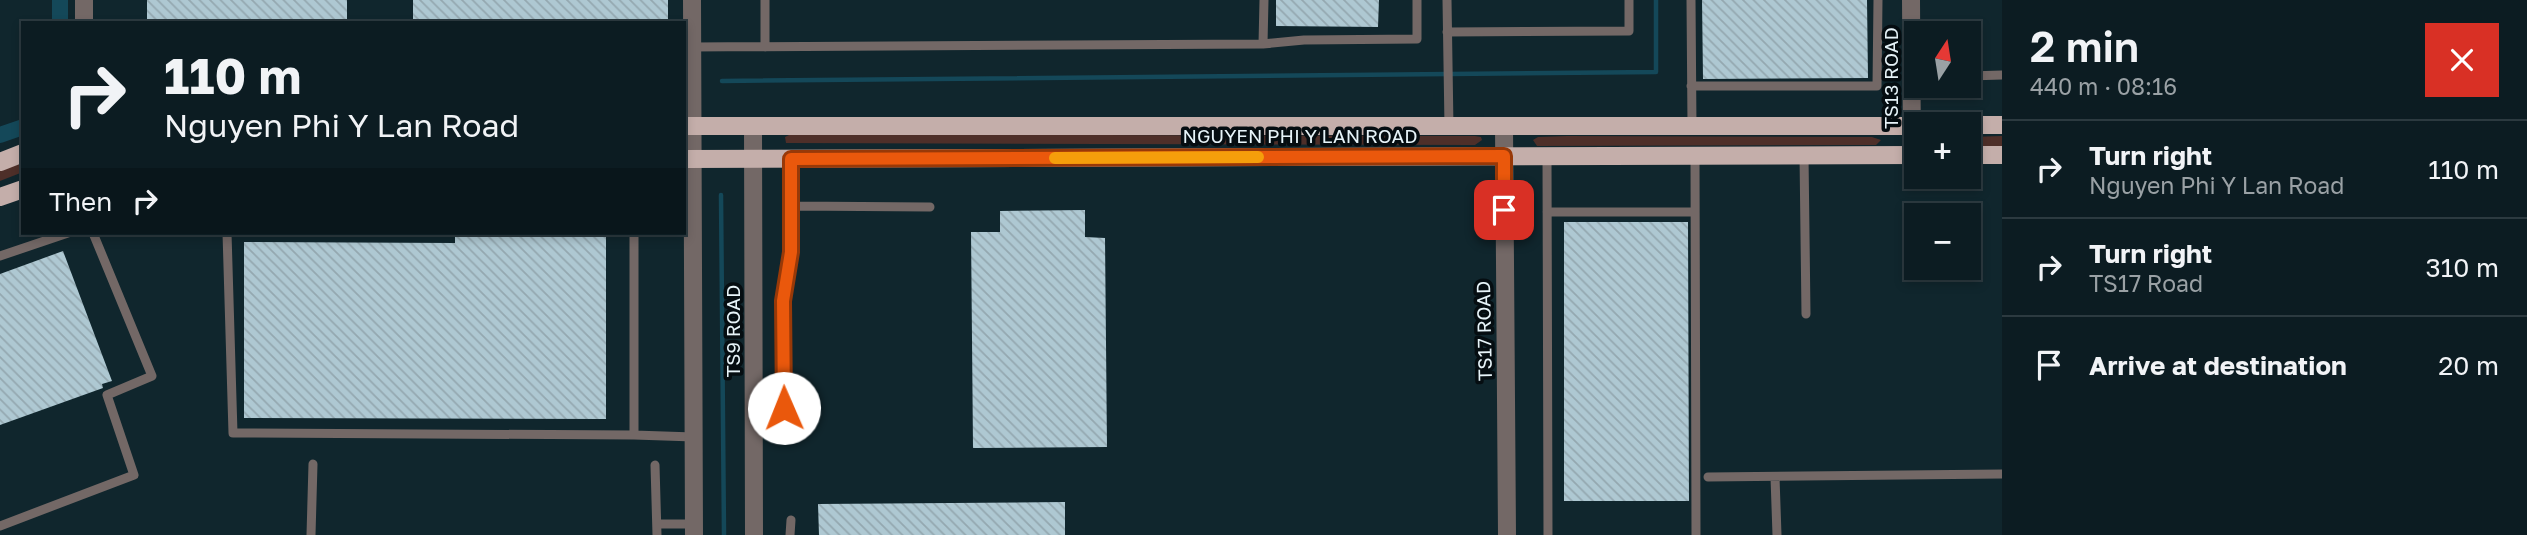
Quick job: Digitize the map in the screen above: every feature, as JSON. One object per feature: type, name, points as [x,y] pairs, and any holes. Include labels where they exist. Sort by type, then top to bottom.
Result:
[{"type":"main road","points":[[1981,125],[2002,125]]},
{"type":"main road","name":"NGUYEN PHI Y LAN ROAD","points":[[689,126],[1904,126]]},
{"type":"main road","points":[[0,162],[21,154]]},
{"type":"main road","name":"NGUYEN PHI Y LAN ROAD","points":[[689,159],[1904,155]]},
{"type":"main road","points":[[1981,155],[2002,155]]},
{"type":"main road","points":[[0,197],[21,189]]},
{"type":"street","points":[[84,0],[85,21]]},
{"type":"street","points":[[692,0],[689,159],[694,529]]},
{"type":"street","name":"TS13 ROAD","points":[[1912,0],[1914,112]]},
{"type":"street","name":"TS9 ROAD","points":[[753,126],[754,535]]},
{"type":"street","name":"TS17 ROAD","points":[[1504,127],[1507,535]]},
{"type":"lane","points":[[765,0],[765,47]]},
{"type":"lane","points":[[1263,44],[1264,0]]},
{"type":"lane","points":[[692,47],[1263,44],[1304,40],[1417,40],[1417,0]]},
{"type":"lane","points":[[1447,0],[1449,127]]},
{"type":"lane","points":[[1447,32],[1629,31],[1629,0]]},
{"type":"lane","points":[[1691,0],[1692,126]]},
{"type":"lane","points":[[1691,86],[1877,86],[1878,0]]},
{"type":"lane","points":[[1981,76],[2002,75]]},
{"type":"lane","points":[[1804,155],[1806,314]]},
{"type":"lane","points":[[1547,156],[1548,535]]},
{"type":"lane","points":[[1695,156],[1696,535]]},
{"type":"lane","points":[[784,408],[783,301],[791,252],[791,159]]},
{"type":"lane","points":[[792,206],[930,207]]},
{"type":"lane","points":[[1547,212],[1695,212]]},
{"type":"lane","points":[[0,256],[62,235]]},
{"type":"lane","points":[[0,526],[134,475],[107,395],[152,376],[94,235]]},
{"type":"lane","points":[[227,235],[233,433],[694,437]]},
{"type":"lane","points":[[634,235],[634,435]]},
{"type":"lane","points":[[754,392],[784,391]]},
{"type":"lane","points":[[311,535],[313,464]]},
{"type":"lane","points":[[655,465],[657,535]]},
{"type":"lane","points":[[1708,477],[2002,474]]},
{"type":"lane","points":[[1775,477],[1777,535]]},
{"type":"lane","points":[[790,535],[791,520]]},
{"type":"lane","points":[[657,524],[694,529]]},
{"type":"shaded area","points":[[791,134],[1475,136],[1481,137],[1482,140],[1475,145],[786,143],[785,137]]},
{"type":"shaded area","points":[[2002,136],[2002,146],[1981,146],[1981,137]]},
{"type":"shaded area","points":[[1538,137],[1872,137],[1881,140],[1876,145],[1537,146],[1533,140]]},
{"type":"shaded area","points":[[21,164],[21,173],[0,181],[0,170]]},
{"type":"building","points":[[147,0],[347,0],[347,21],[147,21]]},
{"type":"building","points":[[413,0],[668,0],[668,21],[413,21]]},
{"type":"building","points":[[1276,0],[1379,0],[1378,27],[1276,26]]},
{"type":"building","points":[[1702,0],[1867,0],[1868,78],[1703,79]]},
{"type":"building","points":[[1085,210],[1085,237],[1105,238],[1107,447],[973,448],[971,232],[1000,232],[1000,211]]},
{"type":"building","points":[[1564,222],[1688,222],[1689,501],[1564,501]]},
{"type":"building","points":[[455,235],[606,235],[606,419],[244,418],[244,242],[455,243]]},
{"type":"building","points":[[63,251],[112,381],[102,384],[103,388],[0,425],[0,274]]},
{"type":"building","points":[[1065,502],[1065,535],[819,535],[818,504]]},
{"type":"waterway","points":[[60,0],[60,21]]},
{"type":"waterway","points":[[722,81],[1656,72],[1656,0]]},
{"type":"waterway","points":[[0,135],[21,128]]},
{"type":"waterway","points":[[721,195],[724,535]]},
{"type":"slow traffic","points":[[1055,158],[1258,157]]},
{"type":"route","points":[[784,408],[783,301],[791,252],[791,159],[1504,156],[1504,210]]}]
